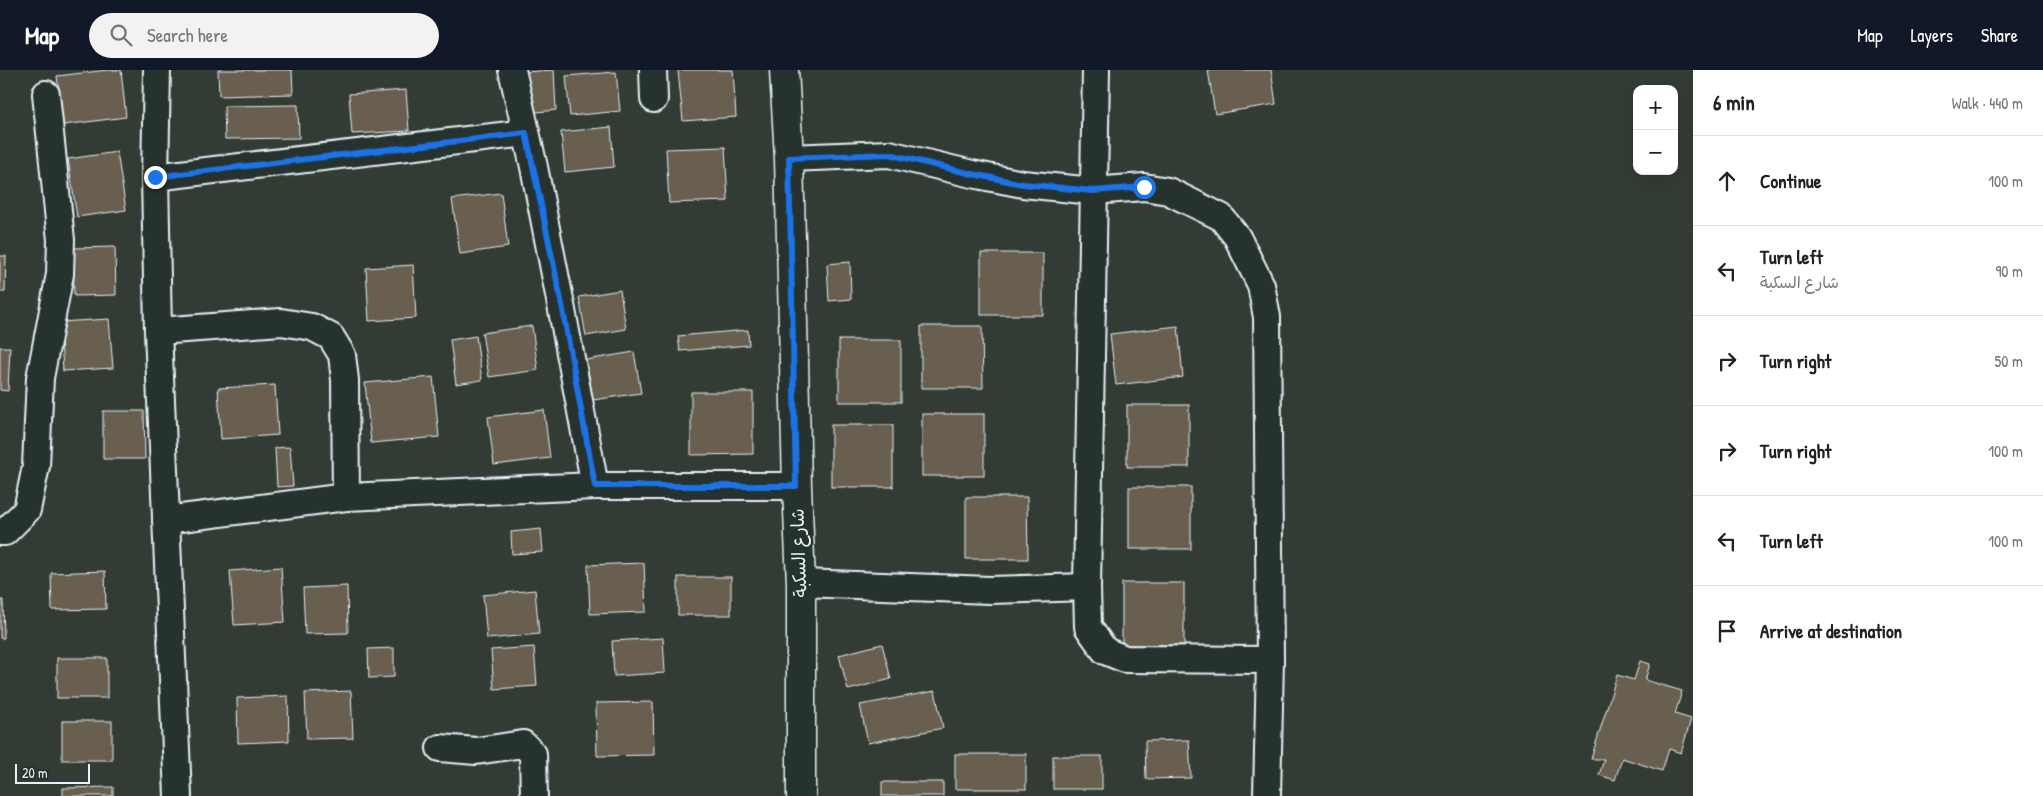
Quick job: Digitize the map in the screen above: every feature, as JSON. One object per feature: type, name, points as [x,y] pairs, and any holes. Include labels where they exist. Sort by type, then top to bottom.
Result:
[{"type":"main road","name":"شارع السكبة","points":[[784,70],[789,158],[796,486],[801,583],[802,796]]},
{"type":"street","points":[[157,70],[155,177],[158,331],[178,796]]},
{"type":"street","points":[[512,70],[562,305],[595,486]]},
{"type":"street","points":[[653,70],[654,99]]},
{"type":"street","points":[[1096,70],[1087,587],[1088,627],[1105,651],[1125,659],[1270,660]]},
{"type":"street","points":[[0,532],[5,532],[27,510],[36,466],[40,378],[60,274],[61,240],[46,94]]},
{"type":"street","points":[[155,177],[526,133]]},
{"type":"street","points":[[789,158],[889,154],[1023,184],[1093,191],[1144,187],[1168,191],[1221,217],[1237,236],[1261,285],[1268,317],[1270,660],[1267,796]]},
{"type":"street","points":[[158,331],[282,322],[312,327],[331,337],[342,354],[346,497]]},
{"type":"street","points":[[166,520],[346,497],[595,486],[796,486]]},
{"type":"street","points":[[801,583],[990,590],[1087,587]]},
{"type":"street","points":[[440,748],[476,751],[523,744],[533,754],[534,796]]},
{"type":"building","points":[[121,70],[126,117],[63,125],[57,76]]},
{"type":"building","points":[[218,70],[292,70],[293,94],[219,96]]},
{"type":"building","points":[[554,70],[556,110],[527,113],[524,72]]},
{"type":"building","points":[[678,70],[733,70],[736,117],[683,121]]},
{"type":"building","points":[[1208,70],[1271,70],[1276,104],[1215,114]]},
{"type":"building","points":[[616,72],[620,111],[570,116],[566,76]]},
{"type":"building","points":[[406,90],[409,131],[352,134],[349,94]]},
{"type":"building","points":[[298,105],[299,138],[225,139],[224,106]]},
{"type":"building","points":[[611,127],[614,167],[565,172],[561,132]]},
{"type":"building","points":[[725,147],[728,201],[669,203],[666,149]]},
{"type":"building","points":[[117,152],[126,210],[77,217],[68,159]]},
{"type":"building","points":[[501,193],[508,247],[460,254],[452,199]]},
{"type":"building","points":[[115,247],[116,295],[74,296],[73,248]]},
{"type":"building","points":[[981,253],[1043,253],[1043,315],[981,315]]},
{"type":"building","points":[[0,256],[6,256],[5,292],[0,292]]},
{"type":"building","points":[[850,262],[851,299],[829,301],[827,264]]},
{"type":"building","points":[[413,265],[416,318],[369,321],[366,268]]},
{"type":"building","points":[[620,290],[626,329],[586,336],[579,297]]},
{"type":"building","points":[[109,319],[113,368],[63,371],[60,322]]},
{"type":"building","points":[[532,326],[538,370],[489,377],[482,333]]},
{"type":"building","points":[[921,326],[982,326],[983,388],[921,388]]},
{"type":"building","points":[[1178,326],[1183,377],[1116,385],[1110,334]]},
{"type":"building","points":[[748,330],[749,345],[680,351],[678,336]]},
{"type":"building","points":[[476,336],[482,380],[456,384],[450,340]]},
{"type":"building","points":[[839,340],[901,340],[901,402],[839,402]]},
{"type":"building","points":[[0,347],[10,347],[8,391],[0,390]]},
{"type":"building","points":[[634,352],[641,393],[593,400],[586,360]]},
{"type":"building","points":[[433,377],[439,437],[371,443],[365,383]]},
{"type":"building","points":[[275,385],[278,435],[221,439],[218,388]]},
{"type":"building","points":[[691,392],[753,392],[753,454],[691,455]]},
{"type":"building","points":[[1127,405],[1189,405],[1189,467],[1127,467]]},
{"type":"building","points":[[544,410],[550,458],[494,465],[488,417]]},
{"type":"building","points":[[103,411],[144,411],[145,459],[103,459]]},
{"type":"building","points":[[922,414],[984,414],[984,476],[922,476]]},
{"type":"building","points":[[831,425],[893,425],[893,487],[831,487]]},
{"type":"building","points":[[290,447],[293,486],[277,487],[275,448]]},
{"type":"building","points":[[1129,487],[1191,487],[1191,549],[1129,549]]},
{"type":"building","points":[[966,497],[1027,497],[1028,559],[966,559]]},
{"type":"building","points":[[541,529],[543,552],[512,554],[511,532]]},
{"type":"building","points":[[644,563],[646,612],[590,614],[588,565]]},
{"type":"building","points":[[281,567],[285,622],[234,625],[230,571]]},
{"type":"building","points":[[105,571],[106,609],[52,610],[51,573]]},
{"type":"building","points":[[678,577],[731,577],[731,615],[678,615]]},
{"type":"building","points":[[1122,583],[1184,583],[1184,645],[1122,645]]},
{"type":"building","points":[[347,586],[348,633],[305,634],[303,588]]},
{"type":"building","points":[[535,590],[539,634],[487,639],[483,595]]},
{"type":"building","points":[[0,600],[3,600],[4,638],[0,638]]},
{"type":"building","points":[[663,638],[665,673],[614,676],[612,641]]},
{"type":"building","points":[[882,644],[891,679],[848,690],[839,655]]},
{"type":"building","points":[[534,647],[537,686],[494,689],[491,650]]},
{"type":"building","points":[[394,648],[394,677],[369,678],[368,649]]},
{"type":"building","points":[[57,658],[107,658],[107,698],[57,698]]},
{"type":"building","points":[[1640,661],[1650,664],[1645,680],[1682,691],[1675,714],[1691,719],[1681,753],[1669,749],[1662,771],[1622,758],[1615,780],[1599,775],[1604,759],[1591,759],[1617,675],[1634,680]]},
{"type":"building","points":[[351,691],[353,738],[307,739],[305,693]]},
{"type":"building","points":[[935,691],[943,728],[868,743],[860,705]]},
{"type":"building","points":[[288,696],[289,741],[238,743],[237,698]]},
{"type":"building","points":[[653,702],[654,755],[597,756],[596,703]]},
{"type":"building","points":[[62,721],[112,721],[112,760],[62,760]]},
{"type":"building","points":[[1189,740],[1191,778],[1146,779],[1145,741]]},
{"type":"building","points":[[955,754],[1026,754],[1026,789],[955,789]]},
{"type":"building","points":[[1053,756],[1102,756],[1102,789],[1053,789]]},
{"type":"building","points":[[882,782],[943,782],[943,796],[882,796]]},
{"type":"building","points":[[113,787],[113,796],[63,796],[63,788]]},
{"type":"route","points":[[155,177],[526,133],[562,305],[595,486],[796,486],[789,158],[889,154],[1023,184],[1093,191],[1144,187]]}]
